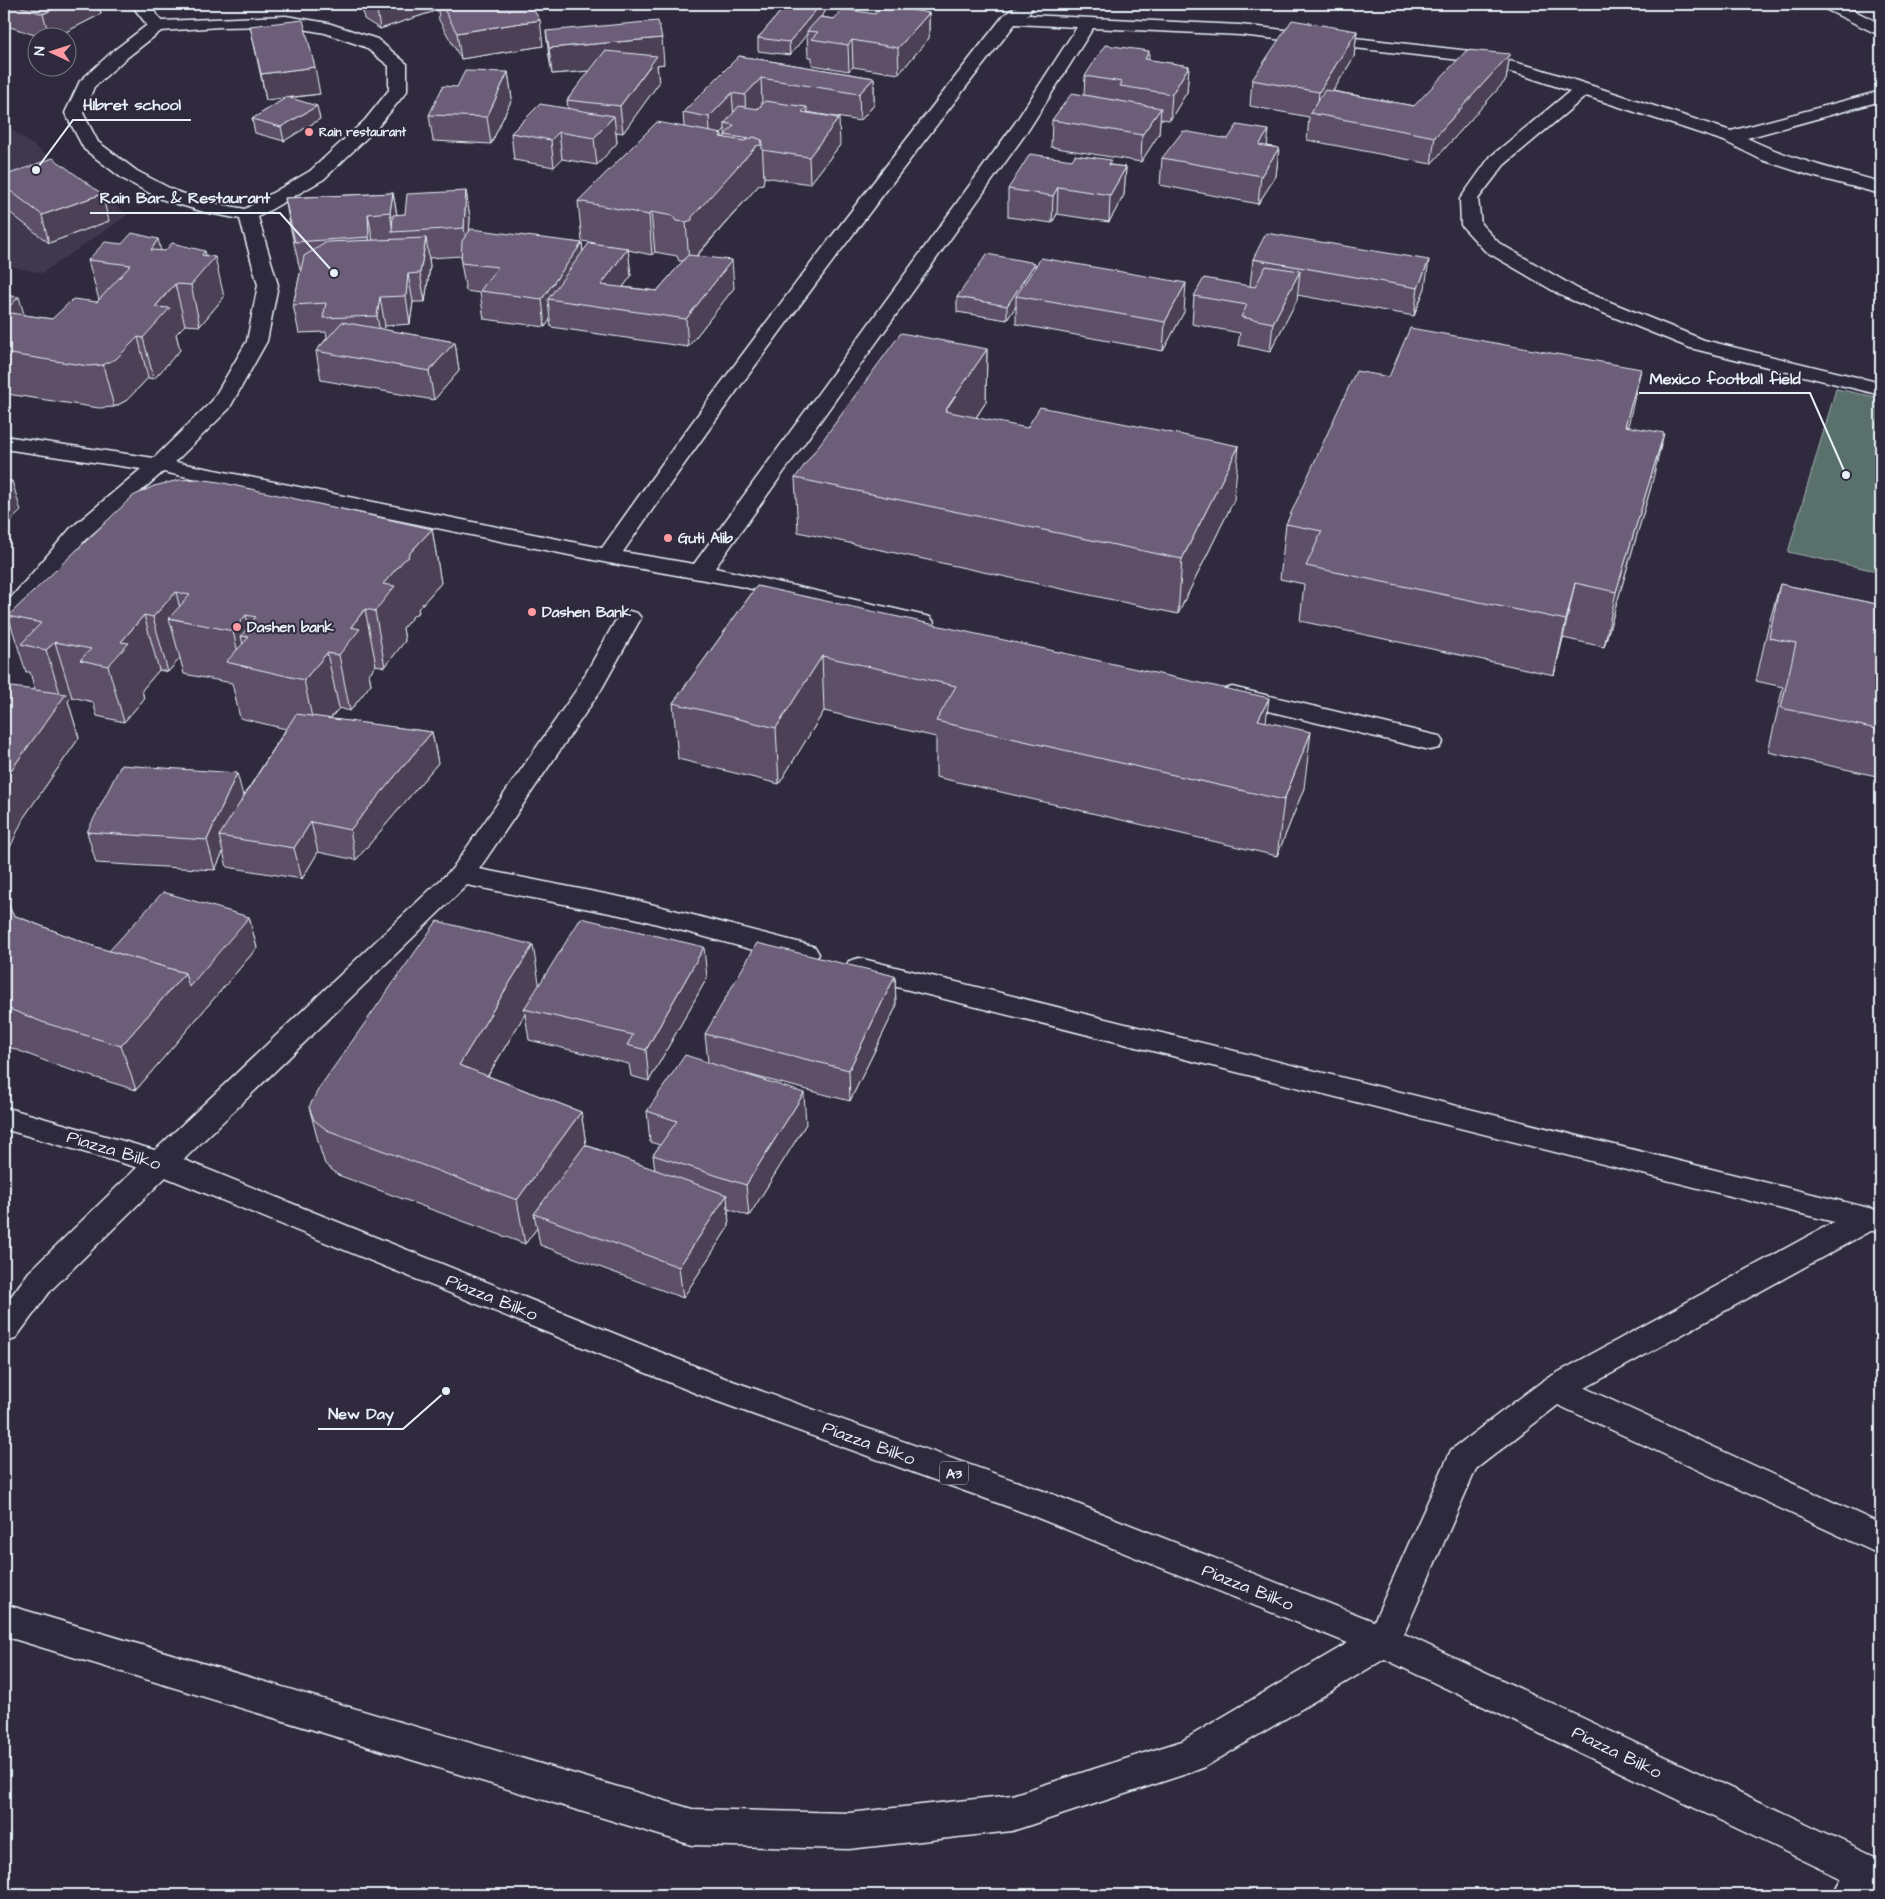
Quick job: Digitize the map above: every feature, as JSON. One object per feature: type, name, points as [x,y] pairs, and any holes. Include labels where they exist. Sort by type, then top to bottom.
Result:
[{"type":"street","points":[[139,4],[158,26]]},
{"type":"street","points":[[608,556],[661,478],[876,190],[1010,19],[1032,4]]},
{"type":"street","points":[[1057,4],[1088,24]]},
{"type":"street","points":[[1829,4],[1881,31]]},
{"type":"street","points":[[1010,19],[1240,30],[1470,56],[1531,72],[1730,137],[1769,156],[1818,172],[1881,188]]},
{"type":"street","points":[[286,21],[328,28],[371,43],[398,64],[398,91],[371,124],[317,175],[248,215],[211,208],[168,195],[130,175],[90,145],[74,113],[86,84],[118,56],[158,26],[220,22],[286,21]]},
{"type":"street","points":[[700,572],[1023,125],[1088,24]]},
{"type":"street","points":[[1583,89],[1497,161],[1469,199],[1471,225],[1487,242],[1492,247],[1571,293],[1697,344],[1881,389]]},
{"type":"street","points":[[1730,137],[1881,96]]},
{"type":"street","points":[[4,620],[78,534],[159,465],[221,404],[257,342],[268,285],[248,215]]},
{"type":"street","points":[[4,442],[159,465],[608,556],[739,579],[940,627]]},
{"type":"street","points":[[4,1330],[40,1281],[461,875],[589,690],[629,618]]},
{"type":"street","points":[[1210,690],[1430,742]]},
{"type":"street","points":[[461,875],[635,910],[755,942],[1875,1220]]},
{"type":"street","name":"Piazza Bilko","points":[[4,1118],[161,1163],[716,1388],[1040,1504],[1384,1641],[1868,1884]]},
{"type":"street","points":[[4,1620],[692,1827],[849,1830],[1012,1813],[1192,1755],[1384,1641],[1463,1460],[1555,1389],[1875,1220]]},
{"type":"street","points":[[1555,1389],[1881,1540]]},
{"type":"shaded area","points":[[4,96],[7,126],[128,215],[42,273],[4,265]]},
{"type":"green space","points":[[1836,389],[1881,398],[1881,572],[1788,552]]},
{"type":"building","points":[[12,4],[64,4],[43,14]]},
{"type":"building","points":[[441,4],[530,4],[540,20],[457,33]]},
{"type":"building","points":[[787,4],[821,4],[789,42],[758,38]]},
{"type":"building","points":[[883,5],[929,13],[898,48],[852,40],[848,45],[811,39],[818,32],[807,31],[820,17],[834,19],[843,9],[875,14]]},
{"type":"building","points":[[303,20],[315,67],[261,74],[250,26]]},
{"type":"building","points":[[1292,20],[1357,31],[1319,92],[1252,80]]},
{"type":"building","points":[[658,21],[662,38],[549,48],[546,31]]},
{"type":"building","points":[[1105,45],[1149,51],[1145,59],[1189,66],[1172,94],[1120,86],[1122,82],[1085,76]]},
{"type":"building","points":[[1467,50],[1510,54],[1435,137],[1310,113],[1325,90],[1414,106]]},
{"type":"building","points":[[605,51],[657,56],[620,106],[567,100]]},
{"type":"building","points":[[739,56],[874,78],[859,94],[761,78],[745,95],[732,93],[709,117],[683,112]]},
{"type":"building","points":[[465,71],[508,72],[487,117],[429,115],[443,86],[457,87]]},
{"type":"building","points":[[1072,93],[1161,108],[1142,135],[1052,120]]},
{"type":"building","points":[[287,97],[317,106],[281,127],[252,119]]},
{"type":"building","points":[[765,101],[807,107],[802,112],[839,118],[809,157],[762,150],[763,141],[754,137],[750,139],[725,135],[734,125],[725,123],[739,106],[758,109]]},
{"type":"building","points":[[540,104],[614,116],[594,138],[559,132],[551,140],[511,133]]},
{"type":"building","points":[[657,122],[722,134],[720,137],[744,141],[754,137],[762,140],[761,145],[756,146],[692,217],[692,220],[686,222],[676,221],[673,216],[651,212],[649,215],[578,201]]},
{"type":"building","points":[[1237,125],[1269,130],[1259,145],[1279,148],[1261,176],[1162,158],[1183,131],[1228,139]]},
{"type":"building","points":[[1030,154],[1072,160],[1075,155],[1111,160],[1109,165],[1126,167],[1110,195],[1058,187],[1053,196],[1008,189]]},
{"type":"building","points":[[53,158],[102,194],[42,215],[4,186],[4,176]]},
{"type":"building","points":[[466,191],[464,228],[392,232],[393,215],[405,214],[407,194]]},
{"type":"building","points":[[393,193],[390,212],[368,214],[369,237],[295,242],[285,198]]},
{"type":"building","points":[[471,229],[582,243],[542,299],[480,291],[498,267],[461,263],[462,241]]},
{"type":"building","points":[[132,233],[158,239],[151,250],[165,251],[172,243],[205,251],[202,255],[215,257],[191,285],[175,284],[155,307],[170,308],[143,338],[138,337],[116,359],[103,365],[88,366],[4,353],[4,312],[52,319],[73,299],[97,302],[131,265],[88,260],[105,242],[122,244]]},
{"type":"building","points":[[1266,233],[1429,260],[1418,288],[1253,259]]},
{"type":"building","points":[[426,238],[420,273],[408,274],[406,296],[380,297],[377,316],[323,318],[326,303],[293,305],[304,256],[327,242]]},
{"type":"building","points":[[589,243],[628,248],[601,285],[657,291],[688,255],[732,260],[686,319],[548,299]]},
{"type":"building","points":[[987,254],[1035,263],[1007,306],[957,297]]},
{"type":"building","points":[[1041,258],[1186,283],[1165,322],[1016,296]]},
{"type":"building","points":[[1266,266],[1300,271],[1273,323],[1241,317],[1247,305],[1194,296],[1204,278],[1255,287]]},
{"type":"building","points":[[4,295],[19,297],[4,312]]},
{"type":"building","points":[[342,322],[455,342],[429,371],[316,351]]},
{"type":"building","points":[[1410,328],[1641,369],[1625,426],[1664,433],[1616,592],[1575,583],[1566,620],[1306,566],[1322,531],[1286,524],[1356,371],[1389,377]]},
{"type":"building","points":[[901,333],[987,349],[945,411],[1027,428],[1040,407],[1239,446],[1182,559],[795,478]]},
{"type":"building","points":[[198,479],[432,529],[383,584],[395,586],[375,611],[365,609],[351,627],[360,629],[339,655],[327,653],[304,680],[226,662],[249,637],[241,636],[256,617],[246,615],[233,631],[169,618],[190,595],[176,592],[153,617],[144,615],[121,642],[129,643],[108,666],[80,660],[91,649],[55,642],[46,650],[21,644],[41,623],[8,616],[133,496],[154,486],[179,480]]},
{"type":"building","points":[[4,480],[12,481],[4,489]]},
{"type":"building","points":[[1780,584],[1881,605],[1881,730],[1781,708],[1796,643],[1769,638]]},
{"type":"building","points":[[757,586],[1269,698],[1258,720],[1311,732],[1284,800],[936,721],[956,686],[822,656],[776,728],[673,703]]},
{"type":"building","points":[[4,686],[66,694],[9,773],[4,784]]},
{"type":"building","points":[[296,714],[432,732],[350,830],[311,822],[294,848],[219,836]]},
{"type":"building","points":[[121,765],[237,773],[207,840],[87,832]]},
{"type":"building","points":[[163,892],[249,917],[189,987],[185,973],[109,951]]},
{"type":"building","points":[[4,894],[13,915],[96,947],[185,973],[121,1046],[45,1023],[4,1007]]},
{"type":"building","points":[[581,918],[704,947],[646,1050],[627,1045],[633,1035],[524,1009]]},
{"type":"building","points":[[437,921],[533,945],[459,1065],[581,1112],[517,1200],[327,1130],[314,1120],[309,1107],[319,1088]]},
{"type":"building","points":[[757,943],[895,976],[849,1070],[705,1034]]},
{"type":"building","points":[[685,1055],[804,1093],[746,1185],[653,1155],[677,1121],[647,1111]]},
{"type":"building","points":[[585,1145],[727,1195],[679,1267],[534,1214]]},
{"type":"place","name":"Rain restaurant","points":[[309,132]]},
{"type":"place","name":"HIbret school","points":[[36,170]]},
{"type":"place","name":"Rain Bar & Restaurant","points":[[334,273]]},
{"type":"place","name":"Mexico football field","points":[[1846,475]]},
{"type":"place","name":"Guti Alib","points":[[668,538]]},
{"type":"place","name":"Dashen Bank","points":[[532,612]]},
{"type":"place","name":"Dashen bank","points":[[237,627]]},
{"type":"place","name":"New Day","points":[[446,1391]]}]
